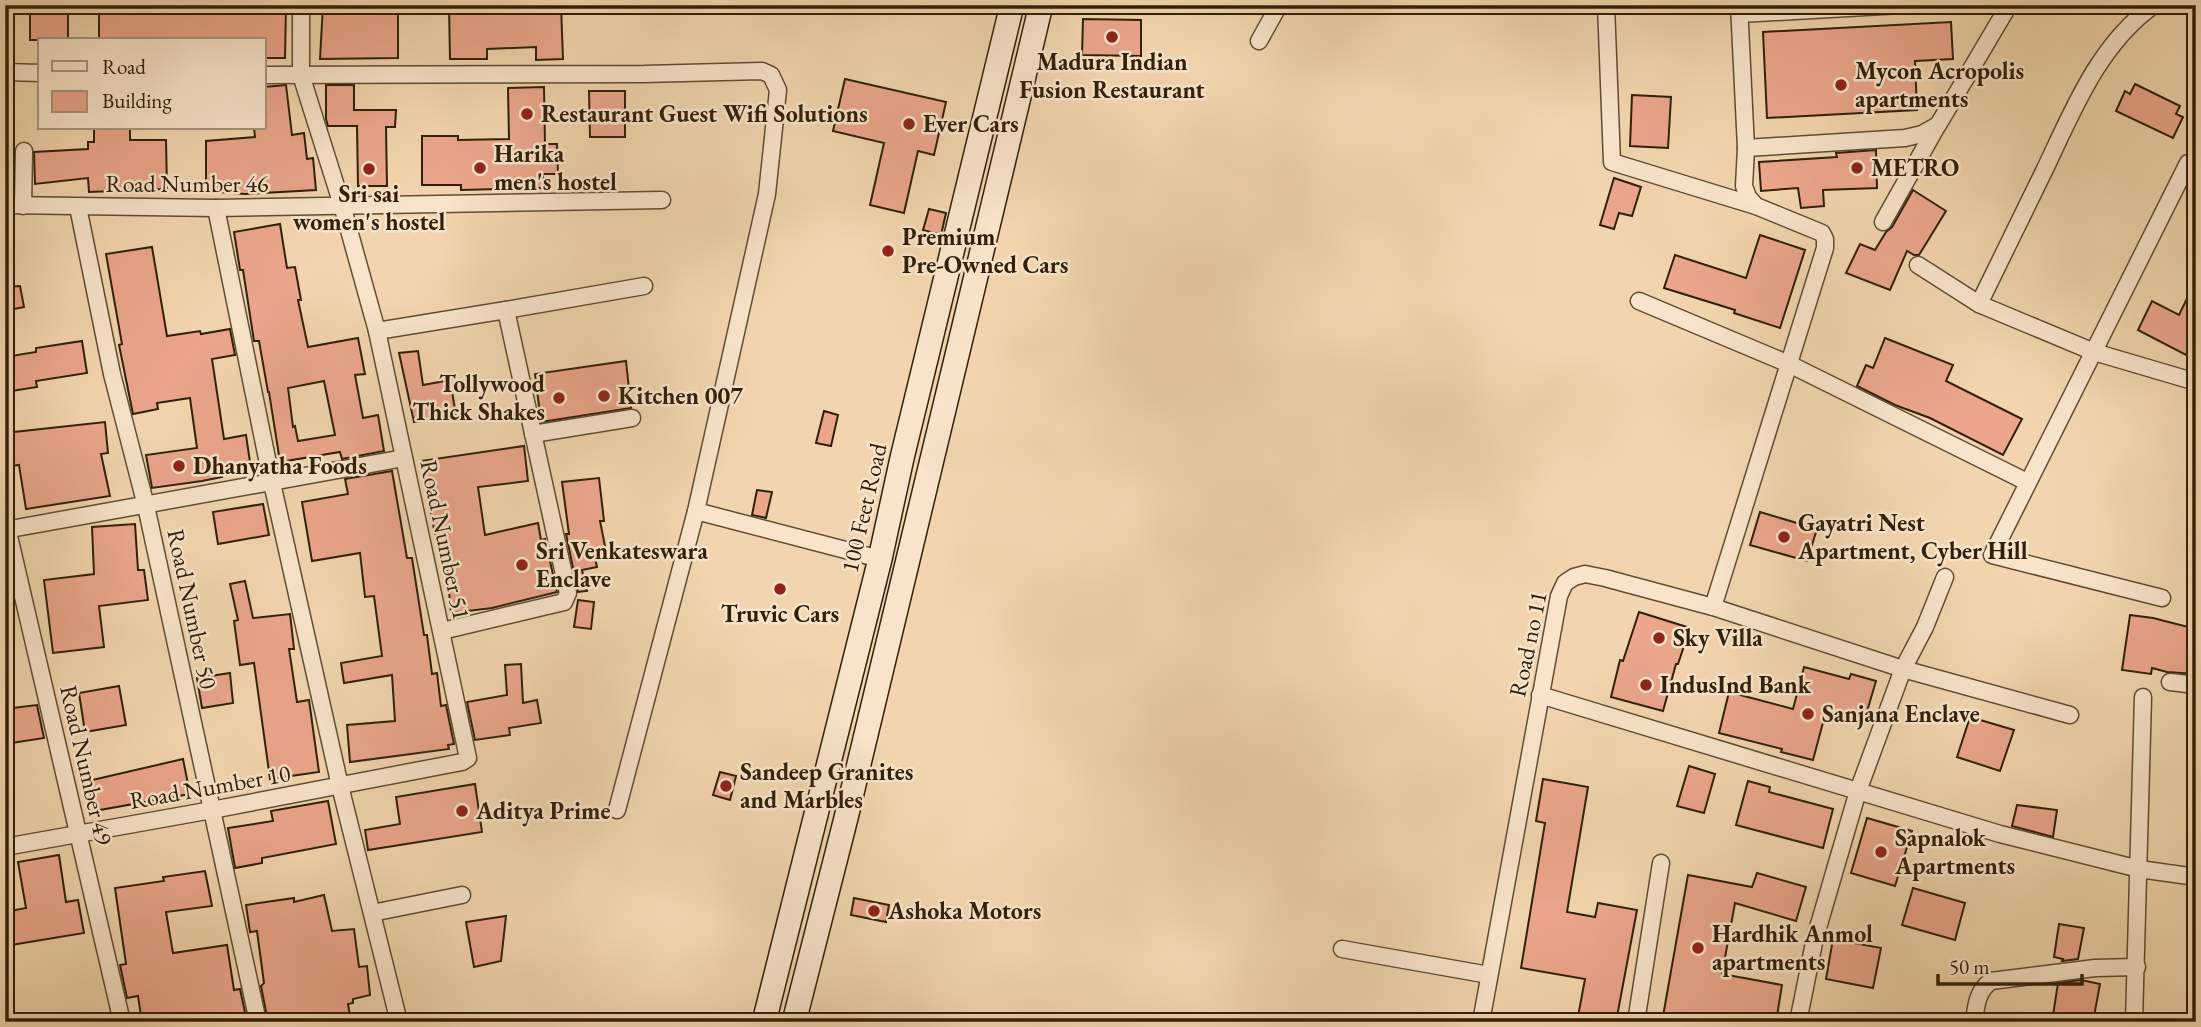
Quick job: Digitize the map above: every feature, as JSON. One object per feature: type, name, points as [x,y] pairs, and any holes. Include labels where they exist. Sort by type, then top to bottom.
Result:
[{"type":"main road","name":"100 Feet Road","points":[[764,1022],[880,559],[1012,5]]},
{"type":"main road","points":[[794,1022],[846,818],[1041,5]]},
{"type":"street","name":"Road Number 51","points":[[301,5],[301,75],[342,205],[377,331],[468,758],[462,762],[341,786]]},
{"type":"street","points":[[1259,41],[1279,5]]},
{"type":"street","points":[[1606,5],[1612,162],[1756,206],[1822,233],[1825,239],[1825,248],[1713,607]]},
{"type":"street","points":[[1756,206],[1748,198],[1744,186],[1746,148],[1739,10],[1901,5]]},
{"type":"street","points":[[1884,222],[2009,5]]},
{"type":"street","points":[[1979,304],[2084,88],[2111,47],[2140,15],[2154,5]]},
{"type":"street","points":[[266,75],[762,71],[771,75],[778,90],[767,194],[696,511],[617,810]]},
{"type":"street","points":[[5,72],[38,73]]},
{"type":"street","points":[[1746,148],[1905,138],[1923,134],[1938,125]]},
{"type":"street","points":[[23,206],[24,151]]},
{"type":"street","points":[[2162,598],[1992,555],[2188,163]]},
{"type":"street","name":"Road Number 46","points":[[5,205],[216,208],[663,200]]},
{"type":"street","name":"Road Number 50","points":[[78,207],[112,373],[146,506],[258,1022]]},
{"type":"street","points":[[216,208],[272,483],[341,786],[399,1022]]},
{"type":"street","points":[[1918,265],[1979,304],[2094,352],[2196,382]]},
{"type":"street","points":[[377,331],[644,286]]},
{"type":"street","points":[[1639,301],[1789,364],[2027,482]]},
{"type":"street","points":[[442,631],[564,602],[568,597],[506,310]]},
{"type":"street","points":[[533,434],[632,418]]},
{"type":"street","points":[[6,526],[146,506],[404,458]]},
{"type":"street","points":[[696,511],[880,559]]},
{"type":"street","name":"Road Number 49","points":[[6,526],[122,1022]]},
{"type":"street","name":"Road no 11","points":[[1481,1022],[1559,596],[1565,583],[1574,577],[1585,574],[1595,576],[1713,607],[1903,669],[2070,715]]},
{"type":"street","points":[[1798,1022],[1815,938],[1858,791],[1903,669],[1925,627],[1945,577]]},
{"type":"street","points":[[2171,682],[2196,685]]},
{"type":"street","points":[[1540,695],[2000,834],[2138,869],[2196,877]]},
{"type":"street","points":[[2134,1022],[2143,696]]},
{"type":"street","name":"Road Number 10","points":[[5,847],[341,786]]},
{"type":"street","points":[[1636,1022],[1661,863]]},
{"type":"street","points":[[372,913],[462,895]]},
{"type":"street","points":[[1342,949],[1489,975]]},
{"type":"street","points":[[1973,1022],[1983,987],[1991,981],[2095,968],[2137,967]]},
{"type":"building","points":[[30,5],[68,5],[68,38],[30,40]]},
{"type":"building","points":[[99,5],[286,5],[285,58],[266,58],[266,38],[99,38]]},
{"type":"building","points":[[323,5],[398,5],[398,58],[320,59]]},
{"type":"building","points":[[449,5],[561,5],[563,59],[536,60],[536,47],[487,49],[487,59],[450,59]]},
{"type":"building","name":"Madura Indian Fusion Restaurant","points":[[1083,19],[1141,20],[1141,56],[1082,55]]},
{"type":"building","name":"Mycon Acropolis apartments","points":[[1951,22],[1953,59],[1915,61],[1917,110],[1767,118],[1763,32]]},
{"type":"building","points":[[845,79],[946,102],[934,155],[918,151],[904,213],[870,205],[884,143],[833,131]]},
{"type":"building","points":[[2135,84],[2180,106],[2176,114],[2183,117],[2173,138],[2116,111],[2125,91],[2130,94]]},
{"type":"building","points":[[286,85],[292,135],[304,133],[307,159],[313,158],[316,190],[245,194],[206,191],[206,141],[255,137],[254,130],[266,130],[266,87]]},
{"type":"building","points":[[326,85],[354,85],[354,110],[396,110],[395,127],[386,127],[387,186],[358,186],[357,126],[328,126]]},
{"type":"building","points":[[544,87],[545,144],[557,144],[558,174],[543,174],[543,188],[461,190],[461,185],[422,185],[422,136],[458,136],[458,140],[509,139],[508,88]]},
{"type":"building","points":[[589,91],[625,91],[625,137],[590,137]]},
{"type":"building","points":[[1632,95],[1671,97],[1668,148],[1630,146]]},
{"type":"building","points":[[94,130],[130,130],[130,140],[166,140],[167,189],[89,192],[88,178],[35,184],[34,152],[88,149],[88,142],[94,142]]},
{"type":"building","points":[[1876,150],[1877,188],[1823,190],[1824,206],[1801,208],[1798,188],[1761,191],[1759,162],[1837,157],[1836,153]]},
{"type":"building","points":[[1614,178],[1641,187],[1632,216],[1619,213],[1614,229],[1600,225]]},
{"type":"building","points":[[1913,190],[1946,211],[1919,255],[1907,251],[1890,290],[1846,273],[1860,244],[1875,250]]},
{"type":"building","points":[[929,209],[946,213],[941,235],[923,230]]},
{"type":"building","points":[[280,224],[287,268],[295,267],[301,300],[298,300],[308,347],[358,338],[365,374],[355,375],[363,418],[378,415],[384,451],[342,459],[340,452],[280,462],[259,341],[254,341],[234,232]],"holes":[[[324,381],[335,435],[298,441],[295,426],[293,427],[288,388]]]},
{"type":"building","points":[[1760,235],[1805,250],[1780,328],[1734,313],[1735,310],[1664,288],[1675,255],[1746,278]]},
{"type":"building","points":[[152,247],[167,336],[230,329],[235,355],[212,359],[224,439],[246,435],[251,469],[221,473],[222,477],[202,481],[152,488],[146,455],[197,448],[190,398],[157,403],[158,409],[133,414],[119,345],[122,344],[106,254]]},
{"type":"building","points":[[2196,280],[2196,336],[2186,355],[2138,330],[2152,301],[2179,315]]},
{"type":"building","points":[[20,286],[24,307],[5,311],[5,287]]},
{"type":"building","points":[[1885,338],[1953,365],[1946,381],[2022,419],[2003,455],[1930,418],[1895,405],[1857,386],[1866,365],[1873,368]]},
{"type":"building","points":[[82,341],[87,373],[36,381],[37,387],[5,392],[5,357],[36,352],[36,348]]},
{"type":"building","points":[[418,351],[423,385],[450,380],[456,415],[414,422],[399,353]]},
{"type":"building","points":[[626,361],[631,408],[541,422],[535,374]]},
{"type":"building","points":[[824,411],[838,415],[831,446],[816,443]]},
{"type":"building","points":[[105,422],[108,453],[101,454],[110,496],[26,509],[19,465],[5,467],[5,433]]},
{"type":"building","points":[[524,446],[528,481],[478,487],[485,535],[538,523],[541,540],[545,539],[557,592],[492,608],[451,613],[447,570],[444,571],[439,534],[435,534],[421,461]]},
{"type":"building","points":[[392,471],[407,558],[412,558],[432,674],[437,673],[441,706],[446,705],[454,744],[448,745],[449,749],[350,762],[347,725],[395,721],[392,675],[344,683],[341,663],[382,656],[374,596],[365,597],[360,553],[312,561],[302,502],[348,494],[345,479]]},
{"type":"building","points":[[599,478],[604,521],[600,521],[607,556],[595,558],[597,567],[582,570],[587,591],[578,592],[566,534],[569,534],[562,482]]},
{"type":"building","points":[[757,490],[772,492],[766,518],[752,515]]},
{"type":"building","points":[[263,504],[269,535],[218,544],[213,512]]},
{"type":"building","name":"Gayatri Nest Apartment, Cyber Hill","points":[[1760,512],[1817,529],[1807,561],[1750,545]]},
{"type":"building","points":[[135,524],[138,570],[144,570],[148,600],[99,606],[104,647],[53,653],[44,580],[94,574],[92,527]]},
{"type":"building","points":[[245,581],[253,618],[290,614],[294,649],[289,649],[297,702],[309,700],[319,772],[270,779],[254,663],[240,665],[234,621],[238,620],[230,584]]},
{"type":"building","points":[[578,600],[594,602],[591,629],[574,627]]},
{"type":"building","points":[[1639,612],[1690,628],[1676,664],[1663,711],[1611,697],[1620,660],[1623,661]]},
{"type":"building","points":[[2130,615],[2196,629],[2196,674],[2152,668],[2151,674],[2122,670]]},
{"type":"building","points":[[521,664],[523,703],[537,700],[541,723],[509,728],[510,735],[475,740],[467,702],[507,695],[505,665]]},
{"type":"building","points":[[1804,667],[1849,679],[1851,674],[1876,681],[1863,725],[1825,715],[1813,760],[1719,733],[1729,692],[1793,709]]},
{"type":"building","points":[[230,673],[233,703],[202,708],[197,678]]},
{"type":"building","points":[[119,686],[126,725],[85,732],[79,693]]},
{"type":"building","points":[[37,705],[44,738],[5,744],[5,709]]},
{"type":"building","points":[[1970,717],[2014,730],[2000,771],[1957,757]]},
{"type":"building","points":[[183,759],[190,794],[94,811],[88,781]]},
{"type":"building","points":[[1689,766],[1715,774],[1704,813],[1677,806]]},
{"type":"building","points":[[720,772],[736,776],[730,800],[713,795]]},
{"type":"building","points":[[1543,779],[1588,787],[1567,912],[1595,917],[1598,903],[1637,910],[1616,1022],[1577,1022],[1585,979],[1521,968],[1545,823],[1536,821]]},
{"type":"building","points":[[1748,781],[1770,787],[1769,792],[1833,809],[1823,848],[1736,825]]},
{"type":"building","points":[[475,784],[482,832],[368,850],[365,830],[400,824],[396,797]]},
{"type":"building","points":[[328,801],[336,844],[262,858],[262,863],[235,868],[228,828],[273,821],[271,811]]},
{"type":"building","points":[[2017,805],[2057,810],[2053,837],[2012,826]]},
{"type":"building","name":"Sapnalok Apartments","points":[[1867,818],[1912,831],[1895,886],[1851,873]]},
{"type":"building","points":[[59,855],[66,902],[78,900],[84,933],[5,946],[5,912],[26,908],[18,862]]},
{"type":"building","points":[[205,871],[212,906],[166,912],[173,953],[227,945],[234,990],[240,989],[247,1022],[142,1022],[138,996],[127,998],[120,965],[126,964],[115,888],[164,881],[163,877]]},
{"type":"building","points":[[1757,873],[1806,887],[1796,921],[1735,903],[1722,974],[1782,985],[1776,1022],[1662,1022],[1688,875],[1752,887]]},
{"type":"building","points":[[1913,888],[1965,903],[1955,940],[1902,925]]},
{"type":"building","points":[[324,895],[332,931],[354,929],[359,967],[367,966],[370,995],[353,999],[353,1003],[348,1004],[351,1022],[268,1022],[261,986],[264,983],[257,931],[250,932],[246,905],[294,898],[294,902]]},
{"type":"building","points":[[854,898],[889,905],[886,922],[851,915]]},
{"type":"building","points":[[506,916],[501,961],[474,967],[466,922]]},
{"type":"building","points":[[2059,924],[2084,928],[2078,959],[2062,961],[2063,959],[2054,957]]},
{"type":"building","points":[[1833,939],[1881,948],[1873,988],[1826,979]]},
{"type":"building","points":[[2081,980],[2100,984],[2093,1022],[2052,1022],[2058,983]]},
{"type":"place","name":"Madura Indian Fusion Restaurant","points":[[1112,37]]},
{"type":"place","name":"Mycon Acropolis apartments","points":[[1841,85]]},
{"type":"place","name":"Restaurant Guest Wifi Solutions","points":[[527,114]]},
{"type":"place","name":"Ever Cars","points":[[909,124]]},
{"type":"place","name":"Harika men's hostel","points":[[480,168]]},
{"type":"place","name":"METRO","points":[[1857,168]]},
{"type":"place","name":"Sri sai women's hostel","points":[[369,169]]},
{"type":"place","name":"Premium Pre-Owned Cars","points":[[888,251]]},
{"type":"place","name":"Kitchen 007","points":[[604,396]]},
{"type":"place","name":"Tollywood Thick Shakes","points":[[559,398]]},
{"type":"place","name":"Dhanyatha Foods","points":[[179,466]]},
{"type":"place","name":"Gayatri Nest Apartment, Cyber Hill","points":[[1784,537]]},
{"type":"place","name":"Sri Venkateswara Enclave","points":[[522,565]]},
{"type":"place","name":"Truvic Cars","points":[[780,589]]},
{"type":"place","name":"Sky Villa","points":[[1659,638]]},
{"type":"place","name":"IndusInd Bank","points":[[1646,685]]},
{"type":"place","name":"Sanjana Enclave","points":[[1808,714]]},
{"type":"place","name":"Sandeep Granites and Marbles","points":[[726,786]]},
{"type":"place","name":"Aditya Prime","points":[[462,811]]},
{"type":"place","name":"Sapnalok Apartments","points":[[1881,852]]},
{"type":"place","name":"Ashoka Motors","points":[[874,911]]},
{"type":"place","name":"Hardhik Anmol apartments","points":[[1698,948]]}]
